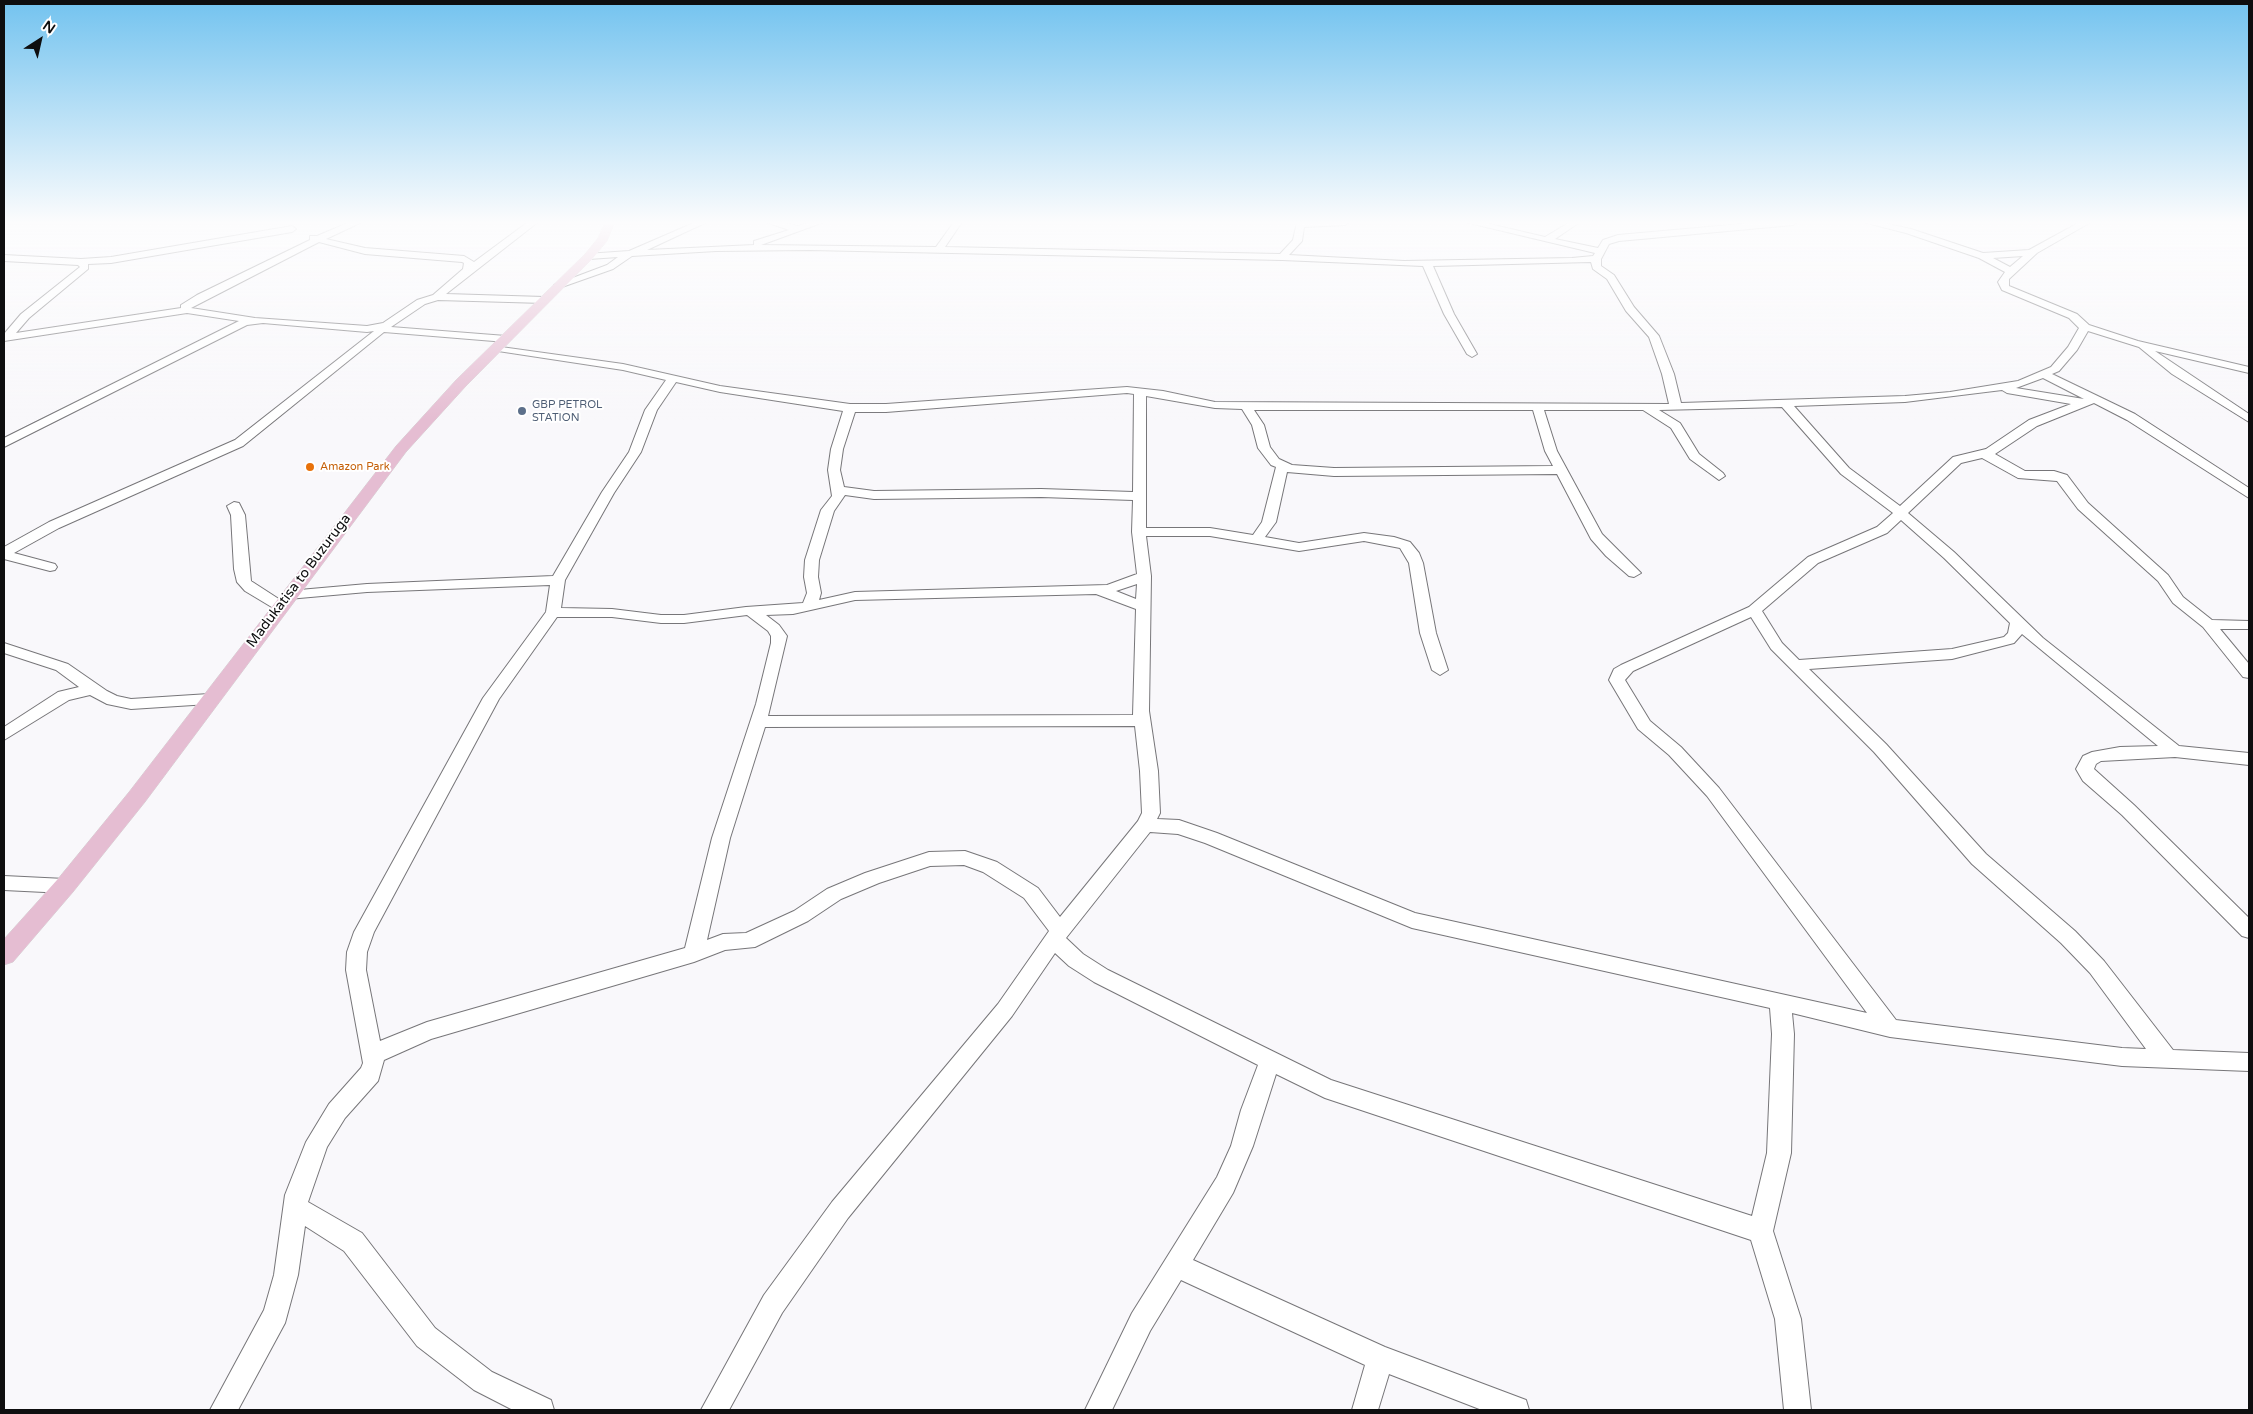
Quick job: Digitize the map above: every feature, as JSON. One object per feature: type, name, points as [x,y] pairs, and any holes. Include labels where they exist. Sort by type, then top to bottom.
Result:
[{"type":"main road","name":"Madukatisa to Buzuruga","points":[[4,955],[65,886],[137,797],[284,600],[401,449],[461,383],[556,288]]},
{"type":"street","points":[[5,338],[25,316],[56,288]]},
{"type":"street","points":[[187,310],[185,307],[190,303],[221,288]]},
{"type":"street","points":[[437,297],[448,288]]},
{"type":"street","points":[[1438,288],[1449,314],[1472,354]]},
{"type":"street","points":[[1618,288],[1630,309],[1654,336],[1668,374],[1676,407]]},
{"type":"street","points":[[2005,288],[2073,316],[2085,328],[2135,343],[2249,370]]},
{"type":"street","points":[[4,554],[62,522],[239,443],[366,344],[383,327],[421,302],[437,297],[544,300]]},
{"type":"street","points":[[5,338],[187,310],[253,320],[367,329],[383,327],[502,344],[623,367],[720,389],[850,408],[886,408],[1067,396],[1118,390],[1140,391],[1215,405],[1246,407],[1676,407],[1787,405],[1905,399],[2021,384],[2055,368],[2073,348],[2085,328]]},
{"type":"street","points":[[4,443],[236,325],[253,320]]},
{"type":"street","points":[[2135,343],[2249,419]]},
{"type":"street","points":[[2043,374],[2090,401],[2131,417],[2249,494]]},
{"type":"street","points":[[223,1410],[276,1314],[286,1275],[297,1195],[317,1142],[337,1111],[370,1074],[374,1063],[374,1054],[356,970],[357,952],[364,932],[491,698],[523,651],[554,612],[558,580],[608,492],[624,471],[635,452],[651,410],[673,379]]},
{"type":"street","points":[[1995,388],[2090,401]]},
{"type":"street","points":[[714,1410],[773,1304],[834,1218],[1005,1010],[1057,935],[1145,825],[1151,813],[1149,771],[1141,710],[1144,576],[1139,532],[1140,391]]},
{"type":"street","points":[[1890,1028],[1713,792],[1675,751],[1644,725],[1617,680],[1620,673],[1627,668],[1754,610],[1813,560],[1882,530],[1948,466],[1966,457],[1985,454],[2033,423],[2090,401]]},
{"type":"street","points":[[1787,405],[1845,471],[1901,513],[1949,555],[2038,641],[2175,751]]},
{"type":"street","points":[[1537,406],[1550,451],[1596,536],[1611,553],[1634,572]]},
{"type":"street","points":[[1246,407],[1258,425],[1264,448],[1275,462],[1282,467],[1334,472],[1559,470]]},
{"type":"street","points":[[1645,407],[1676,426],[1694,456],[1719,476]]},
{"type":"street","points":[[694,954],[722,838],[758,722],[779,636],[804,608],[814,593],[811,577],[812,560],[828,510],[839,496],[834,470],[836,456],[850,408]]},
{"type":"street","points":[[1985,454],[2022,475],[2054,475],[2062,478],[2092,515],[2147,562],[2163,578],[2178,600],[2208,624],[2249,673]]},
{"type":"street","points":[[1256,540],[1269,522],[1282,467]]},
{"type":"street","points":[[839,490],[874,495],[1048,493],[1139,496]]},
{"type":"street","points":[[234,506],[238,514],[240,560],[244,582],[250,588],[284,600],[367,588],[558,580]]},
{"type":"street","points":[[1139,532],[1210,532],[1299,547],[1364,537],[1394,541],[1405,545],[1412,552],[1416,562],[1428,633],[1440,670]]},
{"type":"street","points":[[4,554],[50,567]]},
{"type":"street","points":[[554,612],[612,613],[669,619],[804,608],[855,596],[909,593],[1100,590],[1109,589],[1144,576]]},
{"type":"street","points":[[1100,590],[1143,607]]},
{"type":"street","points":[[1754,610],[1776,646],[1880,748],[1979,860],[2068,937],[2097,967],[2167,1059]]},
{"type":"street","points":[[752,611],[774,628],[779,636]]},
{"type":"street","points":[[1796,665],[1952,654],[2009,640],[2015,634],[2018,622]]},
{"type":"street","points":[[2208,624],[2249,625]]},
{"type":"street","points":[[4,648],[62,667],[93,689],[113,700],[131,704],[209,699]]},
{"type":"street","points":[[4,734],[64,696],[93,689]]},
{"type":"street","points":[[758,722],[1143,720]]},
{"type":"street","points":[[2249,759],[2175,751],[2098,756],[2089,760],[2085,769],[2089,777],[2128,810],[2249,930]]},
{"type":"street","points":[[1145,825],[1179,827],[1211,838],[1412,920],[1780,1001],[1890,1028],[2122,1057],[2249,1062]]},
{"type":"street","points":[[374,1054],[427,1031],[694,954],[723,942],[748,941],[769,932],[834,894],[872,878],[929,859],[965,858],[990,867],[1011,879],[1031,894],[1057,935],[1076,960],[1101,976],[1196,1021],[1270,1062],[1325,1088],[1761,1231]]},
{"type":"street","points":[[4,883],[65,886]]},
{"type":"street","points":[[1780,1001],[1783,1034],[1779,1153],[1761,1231],[1788,1319],[1798,1410]]},
{"type":"street","points":[[1098,1410],[1141,1322],[1225,1185],[1242,1146],[1252,1110],[1270,1062]]},
{"type":"street","points":[[295,1207],[353,1242],[426,1337],[483,1381],[541,1410]]},
{"type":"street","points":[[1175,1264],[1380,1358],[1516,1410]]},
{"type":"street","points":[[1365,1410],[1380,1358]]},
{"type":"place","name":"GBP PETROL STATION","points":[[522,411]]},
{"type":"place","name":"Amazon Park","points":[[310,467]]}]
